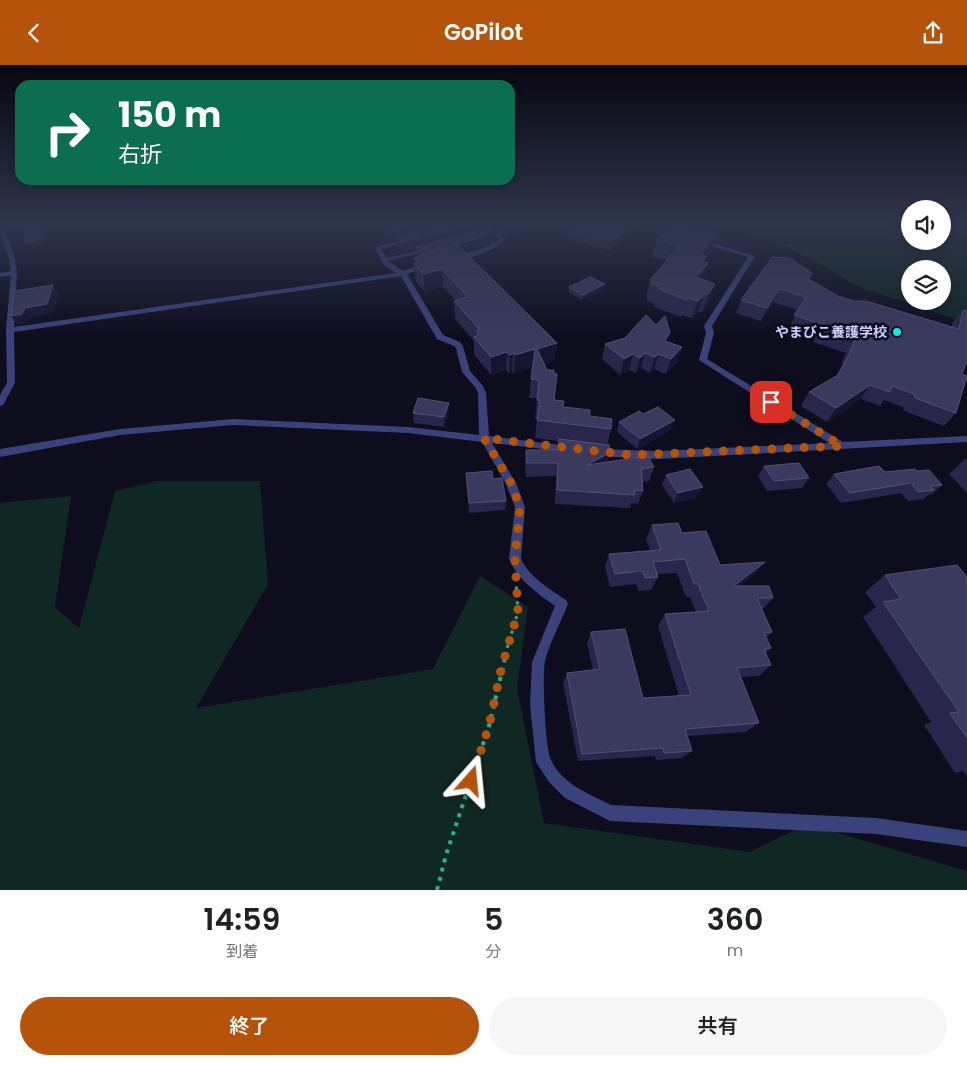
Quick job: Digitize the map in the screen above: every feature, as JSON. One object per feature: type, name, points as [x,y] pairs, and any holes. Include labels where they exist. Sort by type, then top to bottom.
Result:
[{"type":"street","points":[[0,403],[11,383],[10,330],[14,273],[12,262]]},
{"type":"street","points":[[385,262],[402,273],[440,337],[453,341],[460,349],[466,372],[479,386],[482,393],[484,438],[511,483],[520,507],[515,559],[520,569],[562,604],[538,662],[537,705],[543,762],[554,777],[570,793],[610,813],[876,826],[967,839]]},
{"type":"street","points":[[749,262],[708,326],[710,333],[703,359],[842,446]]},
{"type":"street","points":[[10,330],[397,275],[430,264]]},
{"type":"street","points":[[0,453],[120,432],[233,422],[408,430],[580,451],[631,455],[967,439]]},
{"type":"lane","points":[[0,275],[14,273]]},
{"type":"path","points":[[437,890],[489,726],[501,670],[518,612],[515,559]]},
{"type":"green space","points":[[814,262],[901,262],[901,301],[862,288]]},
{"type":"green space","points":[[951,262],[967,262],[967,323],[928,310],[951,310]]},
{"type":"green space","points":[[156,481],[260,481],[268,584],[196,708],[433,669],[480,576],[528,607],[517,688],[544,823],[750,852],[807,824],[967,871],[967,890],[0,890],[0,503],[71,496],[55,607],[79,628],[115,491]]},
{"type":"building","points":[[418,262],[475,262],[557,343],[537,349],[547,370],[554,370],[554,373],[557,374],[554,400],[564,401],[563,407],[590,410],[590,416],[612,419],[611,429],[537,420],[540,401],[537,400],[539,380],[531,379],[535,349],[515,355],[513,353],[510,355],[507,352],[491,357],[474,337],[479,335],[476,331],[480,330],[454,301],[468,297],[442,269],[423,274],[414,264],[419,263]]},
{"type":"building","points":[[666,262],[704,262],[708,263],[696,277],[715,284],[708,294],[704,294],[698,301],[687,298],[687,300],[659,289],[661,287],[651,284],[653,281],[650,280]]},
{"type":"building","points":[[769,262],[794,262],[812,273],[808,279],[838,296],[854,301],[866,301],[959,329],[963,310],[967,311],[967,361],[962,374],[967,376],[956,413],[915,398],[914,394],[892,386],[890,392],[870,385],[836,408],[809,392],[838,375],[855,340],[821,329],[823,325],[794,315],[806,297],[779,289],[767,308],[741,300]]},
{"type":"building","points":[[590,277],[605,284],[583,295],[569,287]]},
{"type":"building","points":[[53,285],[47,304],[25,308],[22,314],[11,316],[14,291]]},
{"type":"building","points":[[646,315],[656,325],[665,316],[670,332],[665,341],[682,347],[671,359],[659,354],[655,357],[645,353],[640,358],[633,354],[624,359],[605,344],[625,338]]},
{"type":"building","points":[[418,398],[449,403],[444,417],[413,413]]},
{"type":"building","points":[[658,407],[675,420],[640,439],[619,422],[639,411],[643,414]]},
{"type":"building","points":[[559,439],[609,445],[609,453],[587,465],[648,456],[654,467],[641,469],[643,491],[634,490],[635,495],[557,490],[558,463],[527,463],[526,450],[558,450]]},
{"type":"building","points":[[799,463],[809,478],[774,481],[764,466]]},
{"type":"building","points":[[879,466],[885,472],[915,469],[917,471],[929,470],[942,485],[930,486],[934,490],[918,492],[911,483],[850,493],[834,474]]},
{"type":"building","points":[[690,469],[703,487],[678,493],[666,475]]},
{"type":"building","points":[[492,471],[493,479],[502,478],[506,501],[469,503],[466,473]]},
{"type":"building","points":[[678,523],[682,533],[706,531],[720,565],[765,562],[734,586],[769,586],[773,598],[757,598],[772,632],[764,633],[771,648],[764,649],[771,665],[737,668],[759,723],[685,729],[692,751],[664,753],[663,748],[582,754],[567,673],[600,669],[591,632],[625,629],[643,698],[691,695],[665,614],[709,611],[698,584],[694,584],[685,559],[653,562],[658,577],[645,578],[642,571],[615,574],[609,554],[661,550],[652,525]]},
{"type":"building","points":[[957,565],[967,577],[967,738],[950,713],[959,712],[883,602],[901,599],[885,575]]},
{"type":"place","name":"やまびこ養護学校","points":[[897,332]]},
{"type":"route","points":[[471,781],[489,726],[509,637],[518,612],[515,559],[520,507],[517,495],[502,465],[484,438],[603,454],[631,455],[676,455],[842,446],[771,402]]}]
